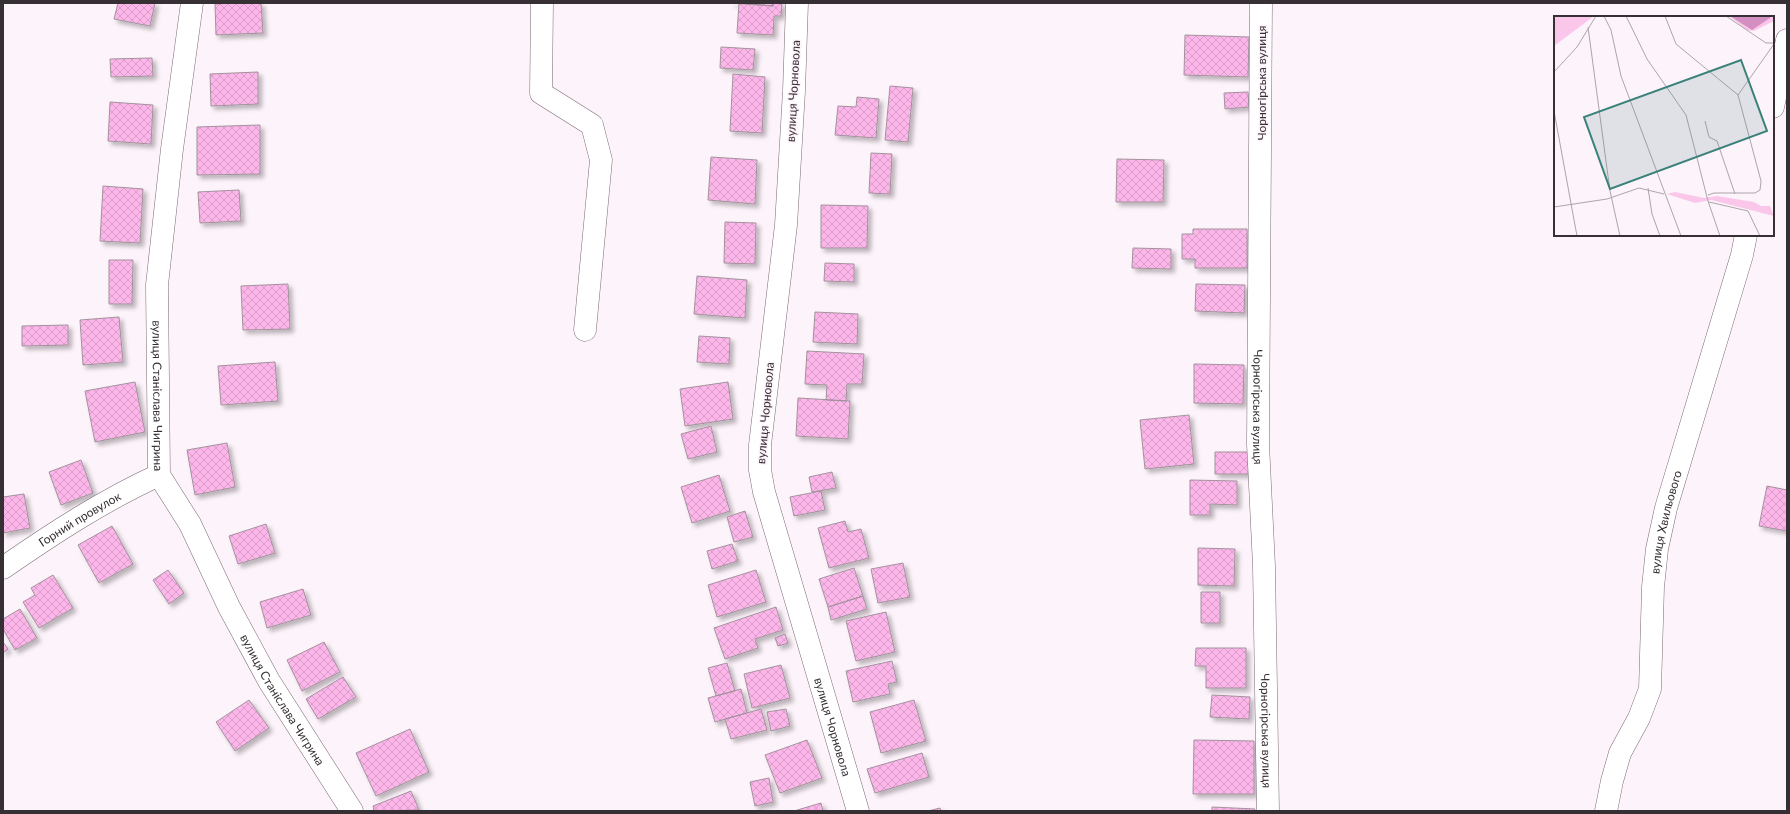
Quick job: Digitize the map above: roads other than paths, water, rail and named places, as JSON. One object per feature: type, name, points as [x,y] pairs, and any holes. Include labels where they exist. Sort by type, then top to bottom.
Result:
[{"type":"street","name":"вулиця Станіслава Чигрина","points":[[192,3],[172,150],[157,285],[159,475],[190,524],[229,607],[269,681],[352,811]]},
{"type":"street","points":[[542,3],[541,93],[592,125],[600,160],[585,330]]},
{"type":"street","name":"вулиця Чорновола","points":[[797,3],[794,91],[786,225],[760,445],[760,470],[764,492],[858,811]]},
{"type":"street","name":"Чорногірська вулиця","points":[[1261,3],[1258,444],[1264,566],[1268,811]]},
{"type":"street","points":[[1774,102],[1787,40]]},
{"type":"street","name":"вулиця Хвильового","points":[[1606,811],[1612,781],[1620,753],[1639,718],[1650,689],[1653,587],[1658,542],[1666,508],[1740,262],[1746,236]]},
{"type":"street","name":"Горний провулок","points":[[3,568],[134,486],[159,475]]}]
